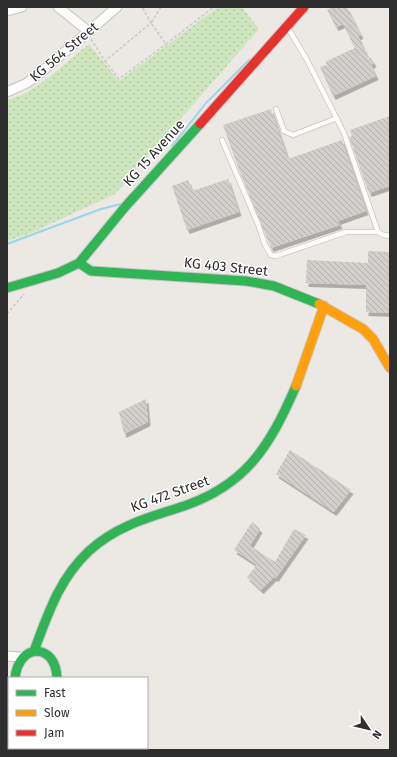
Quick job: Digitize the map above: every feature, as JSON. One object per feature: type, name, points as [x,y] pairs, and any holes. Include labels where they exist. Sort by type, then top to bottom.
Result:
[{"type":"main road","name":"KG 15 Avenue","points":[[7,288],[58,273],[79,264],[125,207],[304,7]]},
{"type":"main road","name":"KG 403 Street","points":[[79,264],[91,271],[261,283],[324,306],[348,319],[369,334],[390,368]]},
{"type":"main road","name":"KG 472 Street","points":[[34,651],[53,601],[67,578],[84,555],[107,535],[139,520],[173,511],[208,498],[232,483],[250,466],[272,434],[286,405],[302,370],[324,306]]},
{"type":"main road","points":[[41,632],[46,653],[55,663],[57,677]]},
{"type":"main road","points":[[15,677],[15,667],[21,657],[34,651],[46,653]]},
{"type":"street","points":[[7,11],[22,7]]},
{"type":"street","points":[[58,7],[87,32]]},
{"type":"street","name":"KG 564 Street","points":[[7,92],[27,83],[39,74],[117,7]]},
{"type":"street","points":[[7,656],[21,657]]},
{"type":"street","points":[[7,661],[15,667]]},
{"type":"lane","points":[[287,26],[307,60],[336,118],[357,166],[378,232]]},
{"type":"lane","points":[[276,109],[284,131],[293,135],[336,118]]},
{"type":"lane","points":[[222,140],[258,224],[265,245],[271,255],[276,256],[346,232],[378,232],[383,235],[390,236]]},
{"type":"path","points":[[142,7],[166,44]]},
{"type":"path","points":[[105,61],[151,23],[161,7]]},
{"type":"path","points":[[87,32],[105,61],[119,79],[214,7]]},
{"type":"path","points":[[7,314],[26,291]]},
{"type":"green space","points":[[218,7],[242,7],[259,29],[115,194],[31,233],[7,241],[7,100],[18,97],[39,84],[89,44],[119,81]]},
{"type":"building","points":[[332,7],[347,7],[361,35],[358,36],[369,59],[371,58],[374,63],[371,65],[376,76],[333,96],[320,67],[327,65],[326,62],[333,58],[355,48],[343,24],[336,27],[327,10]]},
{"type":"building","points":[[271,109],[288,159],[342,140],[366,211],[338,221],[340,225],[271,248],[239,170],[223,125]]},
{"type":"building","points":[[390,116],[390,186],[369,193],[349,137],[352,136],[350,130]]},
{"type":"building","points":[[228,179],[239,212],[187,230],[172,186],[188,180],[192,191]]},
{"type":"building","points":[[368,251],[390,252],[390,313],[366,312],[366,285],[306,283],[307,260],[368,263]]},
{"type":"building","points":[[146,399],[148,422],[124,434],[119,412]]},
{"type":"building","points":[[290,450],[351,490],[334,512],[276,474]]},
{"type":"building","points":[[252,522],[260,529],[250,546],[275,562],[294,529],[306,535],[276,578],[274,577],[261,590],[247,577],[257,565],[234,550]]},
{"type":"waterway","points":[[172,146],[206,103],[249,60]]},
{"type":"waterway","points":[[7,244],[101,209],[121,204]]},
{"type":"traffic: fast","points":[[7,288],[58,273],[79,263],[125,207],[200,124]]},
{"type":"traffic: fast","points":[[79,263],[91,271],[246,281],[274,286],[319,304]]},
{"type":"traffic: fast","points":[[34,651],[50,610],[62,585],[89,551],[120,529],[201,499],[221,489],[238,477],[252,462],[276,428],[296,386]]},
{"type":"traffic: fast","points":[[15,677],[18,666],[23,658],[30,653],[37,651],[44,653],[51,658],[55,666],[57,677]]},
{"type":"traffic: slow","points":[[319,304],[363,329],[373,339],[390,368]]},
{"type":"traffic: slow","points":[[296,386],[324,306]]},
{"type":"traffic: jam","points":[[200,124],[304,7]]}]
